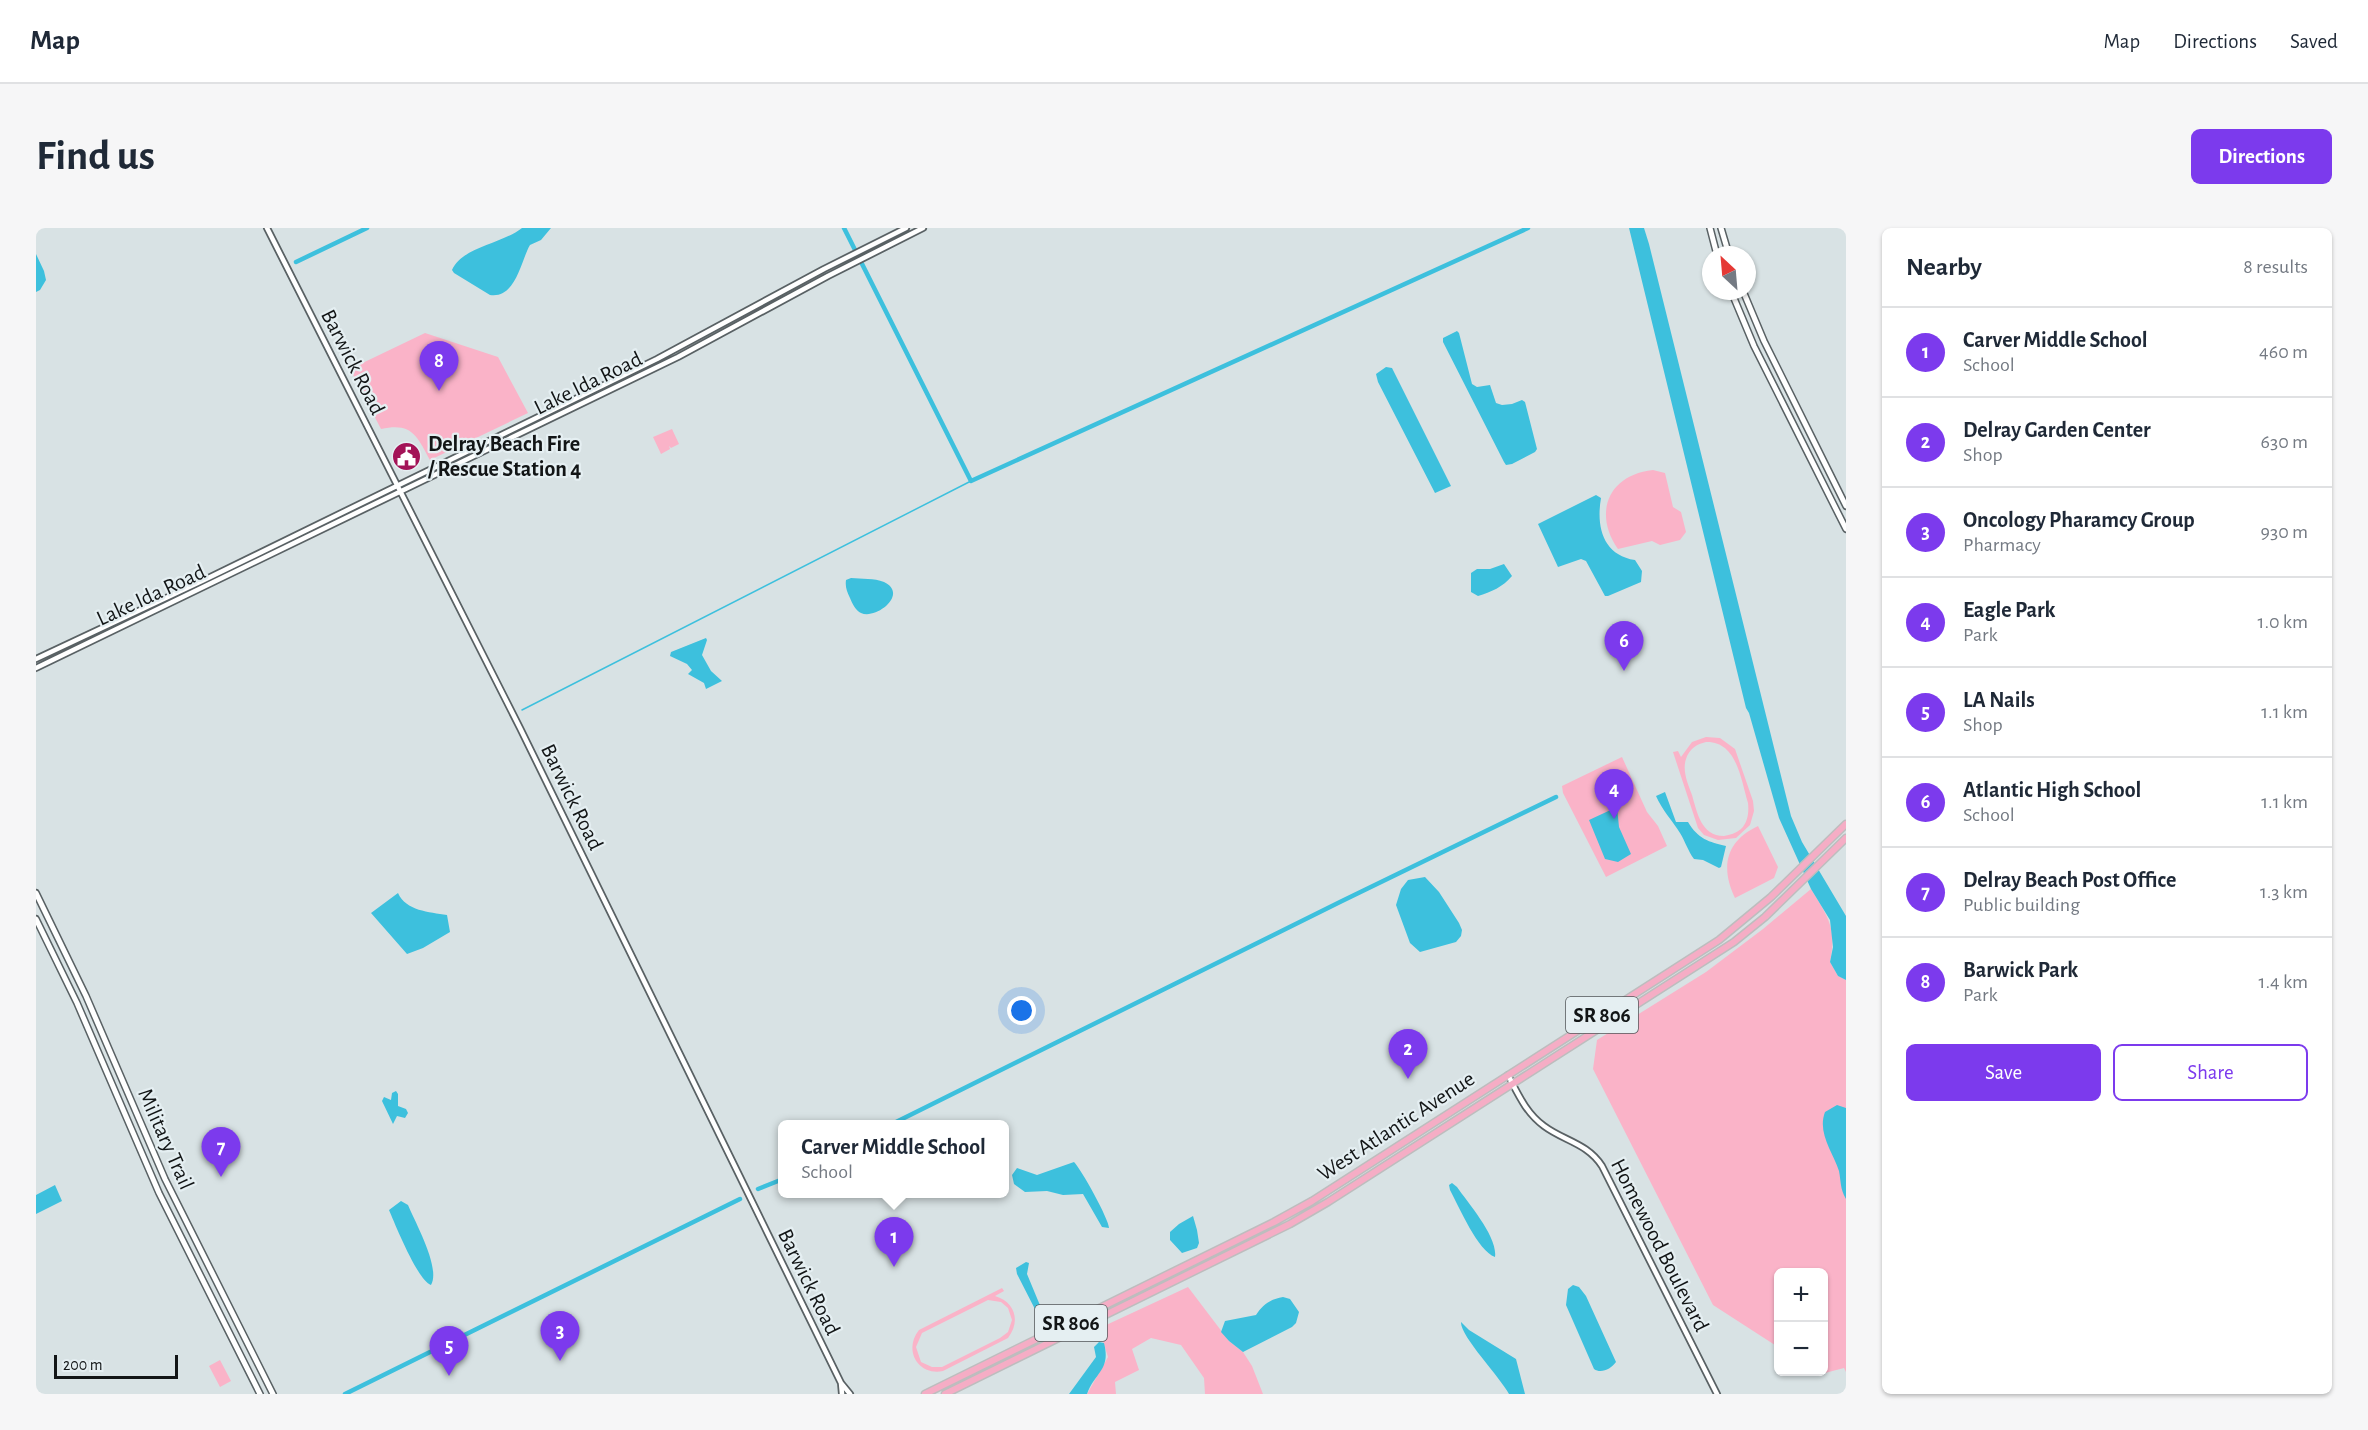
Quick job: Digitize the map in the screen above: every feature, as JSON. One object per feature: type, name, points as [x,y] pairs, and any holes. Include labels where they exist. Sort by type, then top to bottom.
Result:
[{"type":"main road","points":[[1710,228],[1715,246]]},
{"type":"main road","points":[[1721,228],[1726,246]]},
{"type":"main road","points":[[1735,300],[1754,345],[1846,529]]},
{"type":"main road","points":[[1747,300],[1764,341],[1846,506]]},
{"type":"main road","name":"West Atlantic Avenue","points":[[925,1394],[1274,1222],[1394,1148],[1719,940],[1758,908],[1846,824]]},
{"type":"main road","name":"West Atlantic Avenue","points":[[945,1394],[1290,1224],[1734,942],[1765,917],[1846,838]]},
{"type":"main road","name":"Military Trail","points":[[36,893],[90,1006],[165,1179],[273,1394]]},
{"type":"main road","name":"Military Trail","points":[[36,919],[77,1003],[155,1185],[260,1394]]},
{"type":"main road","points":[[1645,999],[1655,987],[1656,981]]},
{"type":"main road","points":[[1394,1148],[1399,1156]]},
{"type":"street","name":"Barwick Road","points":[[267,228],[520,728],[841,1383],[850,1394]]},
{"type":"street","name":"Lake Ida Road","points":[[36,659],[397,486],[695,339],[906,228]]},
{"type":"street","name":"Lake Ida Road","points":[[36,668],[678,357],[924,228]]},
{"type":"street","name":"Homewood Boulevard","points":[[1508,1075],[1528,1111],[1541,1125],[1586,1148],[1597,1159],[1718,1394]]},
{"type":"street","name":"Barwick Road","points":[[841,1383],[842,1394]]},
{"type":"shaded area","points":[[425,333],[498,357],[528,413],[430,460],[417,438],[407,429],[391,427],[381,429],[350,369]]},
{"type":"shaded area","points":[[672,429],[679,444],[671,448],[669,446],[670,449],[661,454],[653,437]]},
{"type":"shaded area","points":[[1653,470],[1665,473],[1673,507],[1681,512],[1686,532],[1680,540],[1660,545],[1652,541],[1618,549],[1610,535],[1607,522],[1606,510],[1609,498],[1625,479]]},
{"type":"shaded area","points":[[1706,737],[1720,738],[1735,749],[1753,801],[1754,811],[1750,825],[1736,838],[1718,840],[1704,835],[1698,828],[1673,752],[1678,751],[1681,757],[1692,742]],"holes":[[[1716,743],[1725,748],[1736,764],[1748,803],[1748,817],[1741,829],[1724,836],[1710,832],[1701,822],[1685,773],[1689,752],[1700,744]]]},
{"type":"shaded area","points":[[1622,757],[1647,812],[1658,826],[1667,846],[1606,877],[1563,793],[1562,786]]},
{"type":"shaded area","points":[[1758,826],[1778,867],[1774,878],[1735,898],[1728,876],[1729,856],[1739,839]]},
{"type":"shaded area","points":[[1811,889],[1832,931],[1830,962],[1838,976],[1846,980],[1846,1372],[1844,1368],[1828,1372],[1828,1268],[1774,1268],[1774,1344],[1713,1305],[1593,1069],[1597,1040],[1706,972]]},
{"type":"shaded area","points":[[1188,1287],[1229,1341],[1243,1352],[1252,1366],[1263,1394],[1205,1394],[1204,1378],[1181,1345],[1151,1338],[1132,1349],[1139,1370],[1115,1382],[1116,1394],[1087,1394],[1108,1357],[1101,1335],[1104,1326]]},
{"type":"shaded area","points":[[1002,1288],[1004,1291],[995,1296],[1011,1307],[1015,1319],[1008,1338],[943,1371],[926,1370],[916,1360],[912,1346],[919,1330]],"holes":[[[988,1300],[1001,1302],[1008,1308],[1012,1320],[1008,1332],[942,1367],[932,1367],[921,1362],[916,1347],[922,1333]]]},
{"type":"shaded area","points":[[220,1360],[231,1381],[220,1387],[209,1366]]},
{"type":"water","points":[[522,228],[551,228],[541,240],[530,245],[512,285],[506,291],[499,295],[490,295],[452,270],[464,256]]},
{"type":"water","points":[[1629,228],[1644,228],[1649,244],[1791,816],[1802,842],[1846,916],[1846,980],[1838,976],[1830,962],[1833,947],[1830,920],[1811,889],[1779,818],[1746,708]]},
{"type":"water","points":[[36,254],[46,280],[36,292]]},
{"type":"water","points":[[1457,331],[1472,384],[1477,387],[1490,385],[1496,403],[1502,405],[1522,400],[1525,402],[1537,449],[1535,452],[1512,464],[1506,465],[1504,462],[1443,342],[1443,338]]},
{"type":"water","points":[[1386,367],[1392,368],[1451,486],[1435,493],[1378,382],[1376,374]]},
{"type":"water","points":[[1596,495],[1601,498],[1600,519],[1604,538],[1615,552],[1635,560],[1642,571],[1641,582],[1608,596],[1605,596],[1586,561],[1581,559],[1558,567],[1538,524]]},
{"type":"water","points":[[1504,564],[1512,576],[1505,583],[1478,596],[1471,592],[1471,573],[1477,569],[1490,569]]},
{"type":"water","points":[[851,578],[884,582],[891,587],[892,599],[888,605],[874,613],[867,614],[857,611],[846,589],[846,580]]},
{"type":"water","points":[[706,638],[702,655],[711,671],[722,681],[706,689],[704,683],[688,674],[692,670],[687,664],[670,656],[671,652]]},
{"type":"water","points":[[1665,792],[1676,822],[1688,822],[1704,839],[1726,846],[1721,867],[1694,859],[1656,796]]},
{"type":"water","points":[[1617,807],[1619,827],[1631,854],[1618,862],[1605,859],[1589,820]]},
{"type":"water","points":[[1425,877],[1439,892],[1462,930],[1456,942],[1420,952],[1410,943],[1396,905],[1401,889],[1408,880]]},
{"type":"water","points":[[398,893],[406,904],[412,907],[447,915],[450,932],[423,948],[407,954],[371,913]]},
{"type":"water","points":[[396,1091],[398,1106],[406,1109],[408,1113],[405,1118],[397,1116],[393,1124],[382,1101],[384,1097],[391,1100],[392,1093]]},
{"type":"water","points":[[1837,1105],[1846,1108],[1846,1199],[1839,1171],[1823,1127],[1825,1112]]},
{"type":"water","points":[[1074,1162],[1094,1194],[1109,1228],[1102,1227],[1083,1194],[1025,1192],[1014,1184],[1012,1175],[1017,1168],[1037,1175]]},
{"type":"water","points":[[1452,1183],[1487,1230],[1495,1249],[1495,1257],[1482,1246],[1470,1228],[1450,1190],[1449,1185]]},
{"type":"water","points":[[55,1185],[62,1201],[36,1214],[36,1195]]},
{"type":"water","points":[[401,1201],[408,1205],[426,1245],[433,1268],[431,1285],[420,1274],[401,1239],[389,1210]]},
{"type":"water","points":[[1193,1216],[1199,1243],[1197,1248],[1182,1253],[1170,1240],[1170,1232]]},
{"type":"water","points":[[1026,1262],[1029,1263],[1027,1274],[1044,1315],[1040,1319],[1017,1274],[1016,1268]]},
{"type":"water","points":[[1573,1285],[1579,1287],[1586,1296],[1616,1362],[1606,1370],[1594,1369],[1566,1305],[1568,1289]]},
{"type":"water","points":[[1283,1297],[1290,1299],[1299,1312],[1296,1323],[1292,1327],[1243,1352],[1221,1332],[1225,1321],[1256,1315],[1268,1303]]},
{"type":"water","points":[[1461,1322],[1469,1330],[1516,1359],[1525,1394],[1509,1394],[1467,1337]]},
{"type":"water","points":[[1099,1342],[1104,1343],[1106,1352],[1104,1365],[1087,1394],[1069,1394],[1096,1357],[1094,1347]]},
{"type":"waterway","points":[[296,262],[367,228]]},
{"type":"waterway","points":[[844,228],[971,481],[1528,228]]},
{"type":"waterway","points":[[522,710],[971,481]]},
{"type":"waterway","points":[[900,1120],[1556,797]]},
{"type":"waterway","points":[[758,1189],[778,1181]]},
{"type":"waterway","points":[[345,1394],[740,1199]]},
{"type":"place","name":"Barwick Park","points":[[439,391]]},
{"type":"place","name":"Delray Beach Fire / Rescue Station 4","points":[[407,457]]},
{"type":"place","name":"Atlantic High School","points":[[1624,671]]},
{"type":"place","name":"Eagle Park","points":[[1614,819]]},
{"type":"place","name":"Delray Garden Center","points":[[1408,1079]]},
{"type":"place","name":"Delray Beach Post Office","points":[[221,1177]]},
{"type":"place","name":"Carver Middle School","points":[[894,1267]]},
{"type":"place","name":"Oncology Pharamcy Group","points":[[560,1361]]},
{"type":"place","name":"LA Nails","points":[[449,1376]]}]
